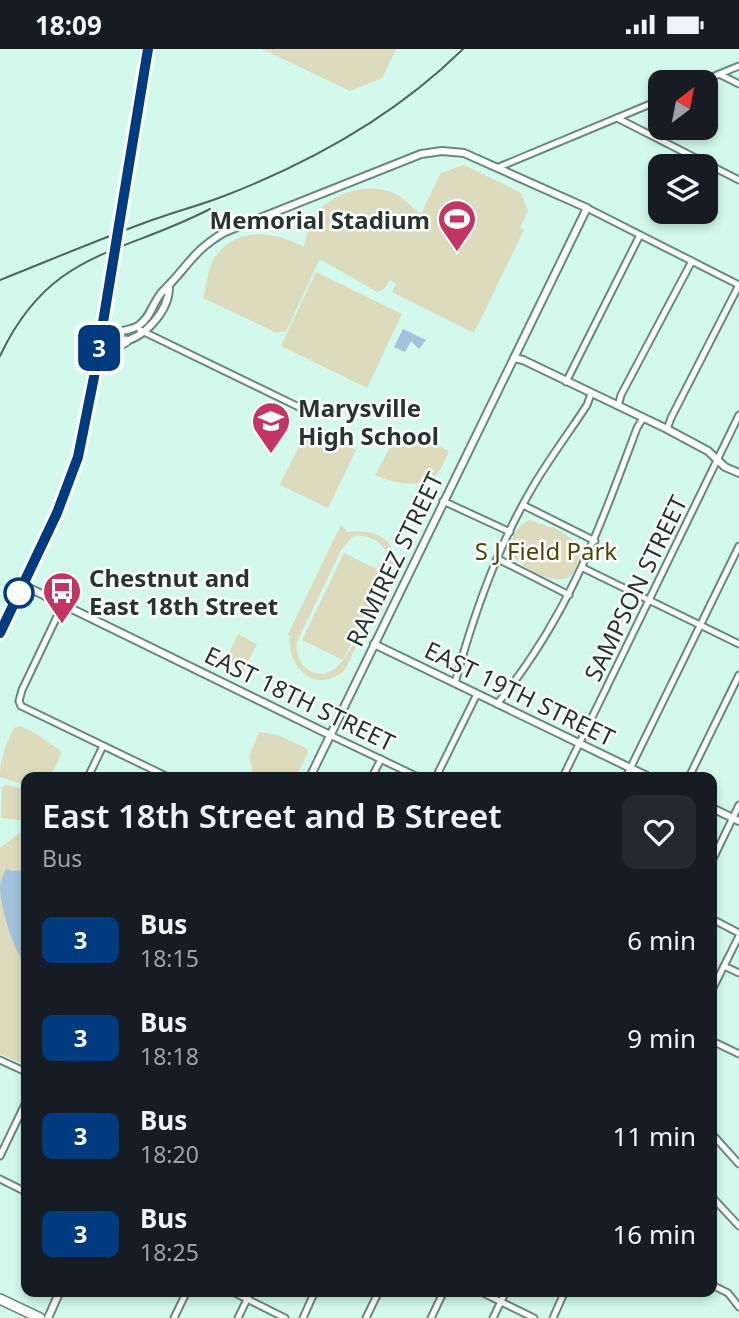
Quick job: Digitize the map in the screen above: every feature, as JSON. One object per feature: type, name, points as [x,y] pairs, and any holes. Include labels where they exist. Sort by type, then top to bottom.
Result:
[{"type":"highway","points":[[0,633],[54,520],[73,474],[84,431],[148,49]]},
{"type":"highway","points":[[94,377],[111,350],[126,341]]},
{"type":"highway","points":[[0,1299],[40,1318]]},
{"type":"street","points":[[719,74],[739,66]]},
{"type":"street","points":[[719,74],[739,84]]},
{"type":"street","points":[[499,167],[648,105]]},
{"type":"street","points":[[617,118],[739,180]]},
{"type":"street","points":[[101,334],[133,328],[144,321],[163,291],[191,257],[206,243],[225,232],[421,154],[442,151],[464,153],[587,208],[739,285],[667,429]]},
{"type":"street","name":"RAMIREZ STREET","points":[[312,772],[587,208]]},
{"type":"street","points":[[566,382],[640,235]]},
{"type":"street","points":[[618,406],[621,395],[692,261]]},
{"type":"street","points":[[101,334],[115,342],[126,341],[144,331],[161,311],[169,295],[169,287]]},
{"type":"street","points":[[133,328],[307,411]]},
{"type":"street","points":[[514,358],[667,429],[709,451],[725,467],[739,473]]},
{"type":"street","points":[[455,683],[470,628],[510,532],[523,505],[587,405],[591,394]]},
{"type":"street","name":"SAMPSON STREET","points":[[565,772],[739,415]]},
{"type":"street","points":[[497,704],[539,648],[583,568],[643,418]]},
{"type":"street","points":[[443,501],[510,532]]},
{"type":"street","points":[[523,505],[595,541]]},
{"type":"street","points":[[628,772],[739,547]]},
{"type":"street","points":[[498,559],[569,594]]},
{"type":"street","points":[[583,568],[739,644]]},
{"type":"street","name":"EAST 18TH STREET","points":[[23,585],[408,772]]},
{"type":"street","points":[[63,604],[19,701],[27,711],[158,772]]},
{"type":"street","name":"EAST 19TH STREET","points":[[374,644],[638,772]]},
{"type":"street","points":[[691,772],[739,675]]},
{"type":"street","points":[[438,772],[477,694]]},
{"type":"street","points":[[90,772],[103,746]]},
{"type":"street","points":[[374,772],[381,759]]},
{"type":"street","points":[[717,852],[736,819],[739,805]]},
{"type":"street","points":[[717,810],[736,819]]},
{"type":"street","points":[[717,922],[739,934],[717,980]]},
{"type":"street","points":[[724,966],[739,973]]},
{"type":"street","points":[[717,1043],[739,1054]]},
{"type":"street","points":[[0,1060],[21,1070]]},
{"type":"street","points":[[0,1156],[21,1112]]},
{"type":"street","points":[[717,1140],[739,1164]]},
{"type":"street","points":[[0,1179],[21,1190]]},
{"type":"street","points":[[717,1202],[739,1226]]},
{"type":"street","points":[[717,1288],[728,1293],[739,1307]]},
{"type":"street","points":[[48,1318],[57,1297]]},
{"type":"street","points":[[174,1318],[184,1297]]},
{"type":"street","points":[[243,1297],[285,1318]]},
{"type":"street","points":[[303,1318],[312,1297]]},
{"type":"street","points":[[366,1318],[376,1297]]},
{"type":"street","points":[[431,1318],[441,1297]]},
{"type":"street","points":[[490,1297],[534,1318]]},
{"type":"street","points":[[493,1318],[503,1297]]},
{"type":"street","points":[[553,1318],[562,1297]]},
{"type":"street","points":[[238,1318],[247,1299]]},
{"type":"green space","points":[[262,49],[396,49],[382,78],[350,91]]},
{"type":"green space","points":[[464,165],[521,193],[528,211],[520,228],[524,230],[474,333],[392,292],[396,284],[390,280],[384,289],[377,292],[320,259],[286,331],[277,333],[203,298],[212,262],[224,247],[234,240],[257,234],[269,235],[304,247],[310,223],[321,208],[338,196],[369,188],[389,191],[421,214],[441,173]]},
{"type":"green space","points":[[316,272],[402,314],[367,388],[281,346]]},
{"type":"green space","points":[[308,427],[356,450],[328,508],[280,485]]},
{"type":"green space","points":[[407,429],[449,451],[435,476],[422,483],[397,482],[375,475],[396,436]]},
{"type":"green space","name":"S J Field Park","points":[[529,520],[557,529],[581,545],[582,556],[575,572],[568,577],[552,579],[525,567],[512,556],[514,535],[520,526]]},
{"type":"green space","points":[[341,525],[348,532],[373,533],[386,540],[396,562],[345,670],[324,680],[306,675],[293,659],[288,634]],"holes":[[[364,536],[377,542],[386,552],[388,566],[385,573],[344,553],[302,640],[343,660],[332,671],[321,674],[310,671],[299,658],[297,642],[341,550],[350,539]],[[372,601],[357,637],[343,660]]]},
{"type":"green space","points":[[238,634],[257,644],[243,672],[224,663]]},
{"type":"green space","points":[[21,726],[61,751],[51,772],[21,772],[21,783],[0,777],[2,758],[14,728]]},
{"type":"green space","points":[[259,732],[278,735],[306,748],[308,752],[298,772],[253,772],[249,756]]},
{"type":"green space","points":[[6,785],[21,789],[21,820],[1,818],[2,787]]},
{"type":"green space","points":[[21,832],[21,1063],[0,1054],[0,848]]},
{"type":"water","points":[[403,329],[426,340],[419,349],[411,341],[405,352],[394,347]]},
{"type":"water","points":[[6,869],[21,870],[21,957],[8,929],[0,887]]},
{"type":"railway","points":[[0,280],[154,219],[224,196],[289,168],[381,116],[437,73],[463,49]]},
{"type":"railway","points":[[0,356],[20,321],[41,295],[64,275],[90,260],[210,209]]},
{"type":"bus line","name":"3","points":[[0,633],[57,513],[78,457],[94,377],[148,49]]},
{"type":"place","name":"Memorial Stadium","points":[[457,253]]},
{"type":"place","name":"Marysville High School","points":[[271,455]]},
{"type":"place","name":"Chestnut and East 18th Street","points":[[62,625]]}]
